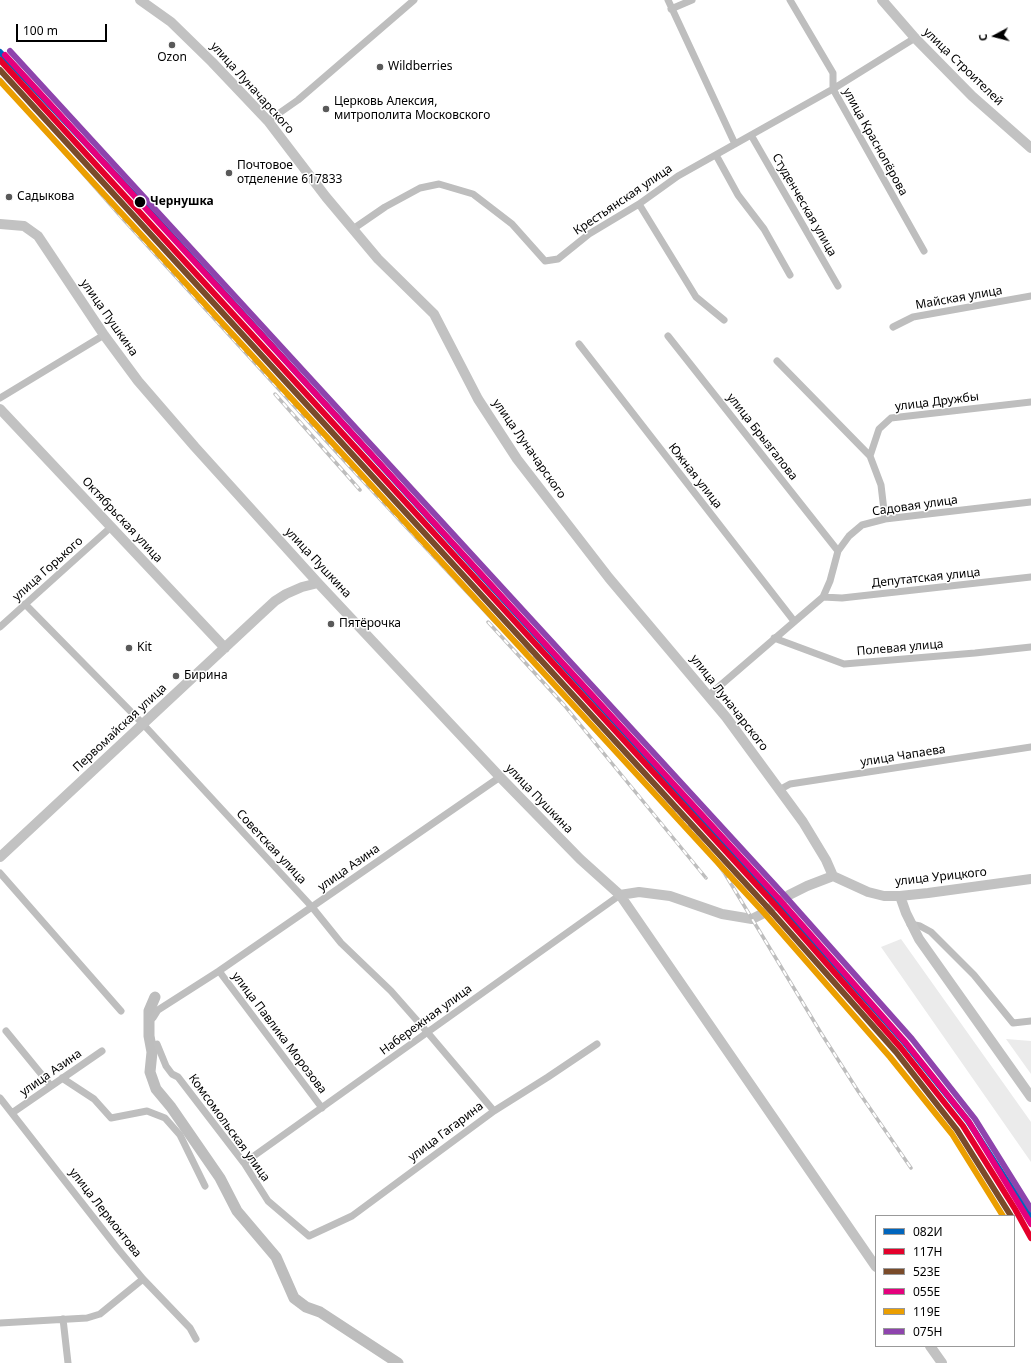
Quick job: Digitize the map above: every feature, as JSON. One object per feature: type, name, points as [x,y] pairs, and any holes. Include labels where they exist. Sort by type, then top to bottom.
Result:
[{"type":"street","name":"улица Луначарского","points":[[140,0],[171,22],[212,62],[268,121],[326,197],[378,260],[434,314],[478,399],[517,459],[609,578],[726,718],[803,822],[826,860],[833,876]]},
{"type":"street","points":[[268,121],[298,100],[414,0]]},
{"type":"street","points":[[668,0],[735,144]]},
{"type":"street","points":[[671,9],[692,0]]},
{"type":"street","name":"улица Краснопёрова","points":[[790,0],[833,74],[833,89],[924,251]]},
{"type":"street","name":"улица Строителей","points":[[882,0],[915,38],[972,96],[1031,148]]},
{"type":"street","name":"Крестьянская улица","points":[[353,229],[385,207],[420,188],[439,184],[473,194],[512,224],[545,261],[558,259],[589,234],[639,204],[678,176],[833,89],[915,38]]},
{"type":"street","name":"Студенческая улица","points":[[751,135],[838,286]]},
{"type":"street","points":[[716,155],[738,195],[764,229],[790,275]]},
{"type":"street","points":[[639,204],[696,297],[724,320]]},
{"type":"street","name":"улица Пушкина","points":[[0,224],[24,226],[38,236],[104,335],[138,382],[195,447],[318,583],[500,777],[580,859],[620,895],[875,1266]]},
{"type":"street","name":"Майская улица","points":[[893,326],[913,317],[1031,296]]},
{"type":"street","points":[[0,398],[104,335]]},
{"type":"street","name":"улица Брызгалова","points":[[668,336],[838,551]]},
{"type":"street","name":"Южная улица","points":[[579,344],[794,621]]},
{"type":"street","points":[[777,361],[870,456],[881,485],[886,519]]},
{"type":"street","name":"улица Дружбы","points":[[870,456],[879,429],[891,418],[1031,402]]},
{"type":"street","name":"Октябрьская улица","points":[[0,409],[225,648]]},
{"type":"street","name":"Садовая улица","points":[[823,597],[830,581],[838,551],[850,536],[862,525],[886,519],[1031,502]]},
{"type":"street","name":"улица Горького","points":[[0,627],[111,527]]},
{"type":"street","name":"Депутатская улица","points":[[823,597],[842,598],[1031,577]]},
{"type":"street","name":"Первомайская улица","points":[[0,857],[275,601],[286,594],[318,583]]},
{"type":"street","points":[[708,696],[823,597]]},
{"type":"street","name":"Советская улица","points":[[25,604],[143,724],[312,907],[341,943],[391,991],[494,1111]]},
{"type":"street","name":"Полевая улица","points":[[774,638],[844,664],[975,653],[1031,646]]},
{"type":"street","name":"улица Чапаева","points":[[780,790],[790,784],[1031,747]]},
{"type":"street","name":"улица Азина","points":[[153,1018],[158,1010],[219,972],[500,777]]},
{"type":"street","points":[[0,873],[120,1011]]},
{"type":"street","points":[[620,895],[639,892],[670,896],[722,914],[752,919],[764,914],[779,902],[801,889],[833,876]]},
{"type":"street","name":"улица Урицкого","points":[[833,876],[868,892],[884,896],[928,894],[1031,879]]},
{"type":"street","name":"Набережная улица","points":[[244,1163],[620,895]]},
{"type":"street","points":[[900,896],[910,924],[919,939],[1031,1097]]},
{"type":"street","points":[[910,924],[920,926],[930,932],[974,976],[1013,1023],[1031,1021]]},
{"type":"street","name":"улица Павлика Морозова","points":[[219,972],[322,1108]]},
{"type":"street","points":[[6,1031],[52,1086]]},
{"type":"street","name":"Комсомольская улица","points":[[158,1044],[169,1070],[172,1074],[178,1077],[244,1163],[268,1201],[309,1236]]},
{"type":"street","name":"улица Гагарина","points":[[309,1236],[352,1216],[494,1111],[597,1044]]},
{"type":"street","name":"улица Азина","points":[[12,1113],[102,1051]]},
{"type":"street","points":[[62,1078],[94,1099],[111,1118],[147,1111],[165,1118],[180,1135],[205,1186]]},
{"type":"street","name":"улица Лермонтова","points":[[0,1098],[118,1249],[190,1328],[196,1338]]},
{"type":"street","points":[[0,1323],[87,1318],[100,1314],[144,1279]]},
{"type":"street","points":[[63,1319],[68,1363]]},
{"type":"street","points":[[931,1347],[942,1363]]},
{"type":"shaded area","points":[[901,939],[1031,1122],[1031,1162],[881,947]]},
{"type":"shaded area","points":[[1006,1039],[1031,1041],[1031,1074]]},
{"type":"waterway","points":[[155,997],[149,1011],[149,1036],[152,1052],[150,1072],[156,1089],[171,1107],[220,1178],[237,1211],[276,1257],[294,1298],[306,1307],[320,1312],[398,1363]]},
{"type":"railway","points":[[0,71],[10,82]]},
{"type":"railway","points":[[0,79],[123,219],[351,468],[495,622],[536,660]]},
{"type":"railway","points":[[22,95],[35,110]]},
{"type":"railway","points":[[275,394],[360,490]]},
{"type":"railway","points":[[488,622],[564,705],[706,878]]},
{"type":"railway","points":[[617,752],[640,778],[684,821],[725,874],[821,1033],[858,1091],[911,1168]]},
{"type":"transit line","name":"075Н","points":[[10,51],[785,896],[912,1039],[975,1119],[1031,1209]]},
{"type":"transit line","name":"082И","points":[[0,52],[141,202],[779,902],[905,1043],[968,1121],[1031,1218]]},
{"type":"transit line","name":"055Е","points":[[5,55],[780,900],[906,1043],[969,1122],[1031,1224]]},
{"type":"transit line","name":"117Н","points":[[0,60],[775,905],[901,1048],[963,1126],[1015,1209],[1031,1238]]},
{"type":"transit line","name":"523Е","points":[[0,70],[770,910],[896,1052],[957,1130],[1010,1215]]},
{"type":"transit line","name":"119Е","points":[[0,81],[765,914],[890,1057],[952,1134],[1002,1215]]},
{"type":"place","name":"Ozon","points":[[172,45]]},
{"type":"place","name":"Wildberries","points":[[380,67]]},
{"type":"place","name":"Церковь Алексия, митрополита Московского","points":[[326,109]]},
{"type":"place","name":"Почтовое отделение 617833","points":[[229,173]]},
{"type":"place","name":"Садыкова","points":[[9,197]]},
{"type":"place","name":"Чернушка","points":[[140,202]]},
{"type":"place","name":"Пятёрочка","points":[[331,624]]},
{"type":"place","name":"Kit","points":[[129,648]]},
{"type":"place","name":"Бирина","points":[[176,676]]}]
